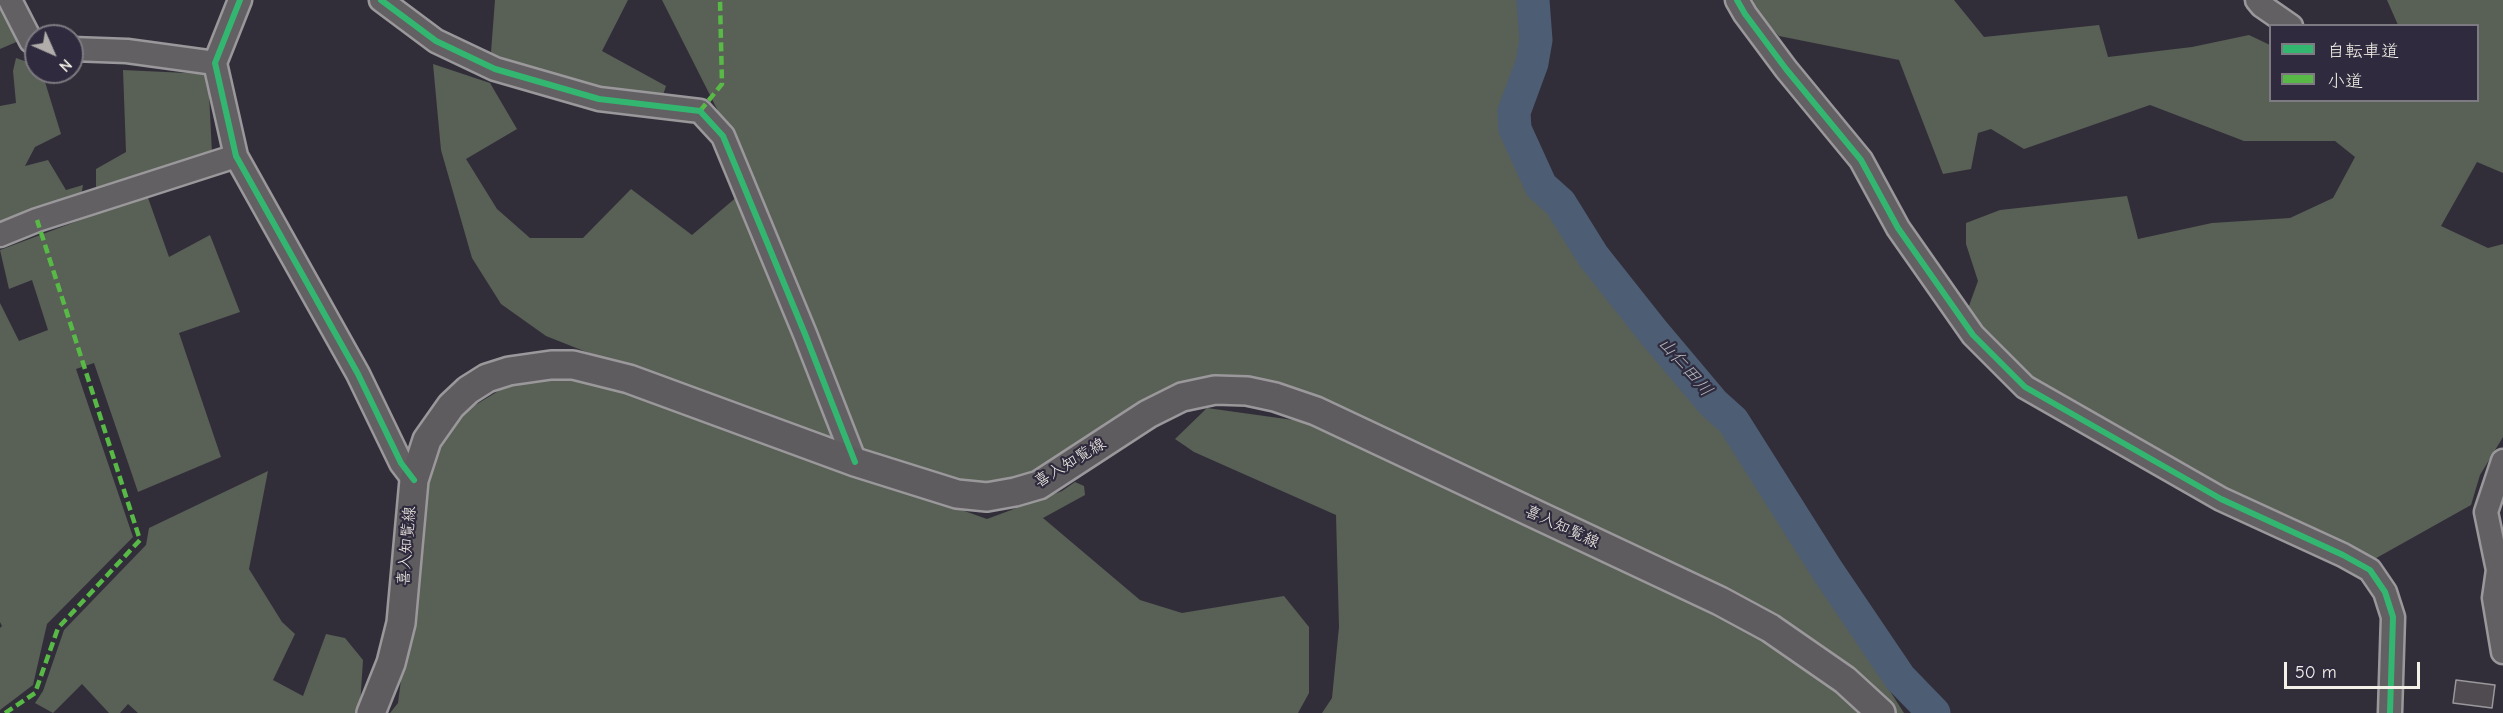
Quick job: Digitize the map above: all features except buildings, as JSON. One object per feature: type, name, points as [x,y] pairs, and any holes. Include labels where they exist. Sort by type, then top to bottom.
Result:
[{"type":"main road","name":"喜入知覧線","points":[[371,713],[391,663],[401,623],[414,480],[427,440],[451,406],[468,390],[487,378],[509,371],[551,365],[573,365],[629,379],[855,462],[957,494],[987,497],[1039,485],[1148,414],[1182,397],[1215,390],[1247,391],[1275,397],[1316,411],[1720,601],[1770,628],[1845,680],[1881,713]]},
{"type":"street","points":[[10,0],[24,27]]},
{"type":"street","points":[[240,0],[215,63],[236,156],[358,374],[401,463],[414,480]]},
{"type":"street","points":[[381,0],[436,41],[495,69],[599,99],[700,111],[723,136],[855,462]]},
{"type":"street","points":[[1737,0],[1744,14],[1786,69],[1861,160],[1899,228],[1973,335],[2025,387],[2221,499],[2343,555],[2370,570],[2385,592],[2393,617],[2390,713]]},
{"type":"street","points":[[2257,0],[2288,24]]},
{"type":"street","points":[[84,49],[127,51],[215,63]]},
{"type":"street","points":[[0,235],[37,220],[236,156]]},
{"type":"street","points":[[2503,461],[2486,512],[2500,566],[2494,598],[2503,652]]},
{"type":"shaded area","points":[[495,0],[628,0],[602,51],[666,86],[661,101],[605,94],[500,61],[491,52]]},
{"type":"shaded area","points":[[662,0],[1526,0],[1529,43],[1504,121],[1533,193],[1610,293],[1717,420],[1904,713],[1322,713],[1332,698],[1339,627],[1336,515],[1194,452],[1175,439],[1207,408],[1322,424],[1254,381],[1025,479],[972,488],[720,405],[546,336],[501,304],[472,258],[441,150],[433,64],[490,83],[517,129],[466,159],[497,209],[530,238],[583,238],[631,189],[692,235],[752,184]]},
{"type":"shaded area","points":[[1753,0],[1954,0],[1984,37],[2099,25],[2108,57],[2192,47],[2249,35],[2269,45],[2269,102],[2479,102],[2479,24],[2398,24],[2387,0],[2503,0],[2503,173],[2477,162],[2441,226],[2488,248],[2503,244],[2503,437],[2480,475],[2471,505],[2371,561],[2204,480],[2023,375],[1966,314],[1978,281],[1966,244],[1966,223],[2000,210],[2127,196],[2138,239],[2212,223],[2290,218],[2333,198],[2355,157],[2335,141],[2244,141],[2150,105],[2024,149],[1991,129],[1978,133],[1971,169],[1943,174],[1899,60],[1779,36],[1756,11]]},
{"type":"shaded area","points":[[0,7],[4,7],[21,40],[0,49]]},
{"type":"shaded area","points":[[16,58],[24,61],[24,84],[46,84],[61,134],[35,147],[25,166],[48,160],[66,190],[83,185],[81,196],[0,223],[0,106],[16,103],[13,71]]},
{"type":"shaded area","points":[[123,70],[208,74],[212,153],[96,192],[96,169],[126,152]]},
{"type":"shaded area","points":[[147,195],[169,257],[210,235],[240,312],[179,333],[221,457],[138,492],[94,363],[76,369],[133,537],[47,624],[33,685],[0,710],[0,628],[2,626],[0,622],[0,303],[19,341],[48,330],[32,280],[9,289],[0,250]]},
{"type":"shaded area","points":[[533,375],[566,376],[632,393],[987,519],[1062,491],[1075,482],[1084,486],[1085,495],[1043,518],[1140,600],[1182,613],[1284,596],[1309,627],[1309,693],[1298,713],[390,713],[398,703],[426,486],[441,444],[467,410],[505,387]]},
{"type":"shaded area","points":[[268,471],[249,569],[282,622],[295,634],[273,680],[303,696],[326,634],[345,638],[363,660],[360,706],[355,713],[138,713],[128,704],[120,713],[109,713],[82,684],[53,713],[35,703],[43,691],[64,630],[146,545],[149,528]]},
{"type":"waterway","name":"山仁田川","points":[[1533,0],[1536,40],[1532,63],[1514,112],[1515,129],[1541,186],[1560,203],[1593,256],[1654,333],[1713,403],[1733,421],[1827,570],[1900,678],[1934,713]]},
{"type":"marked path","points":[[700,111],[722,84],[720,0]]},
{"type":"marked path","points":[[5,713],[35,693],[58,628],[140,540],[37,220]]},
{"type":"cycle path","points":[[240,0],[215,63],[236,156],[358,374],[401,463],[414,480]]},
{"type":"cycle path","points":[[381,0],[436,41],[495,69],[599,99],[700,111],[723,136],[855,462]]},
{"type":"cycle path","points":[[1737,0],[1786,69],[1861,160],[1898,228],[1973,335],[2025,387],[2221,499],[2343,555],[2370,570],[2385,592],[2393,617],[2390,713]]}]
